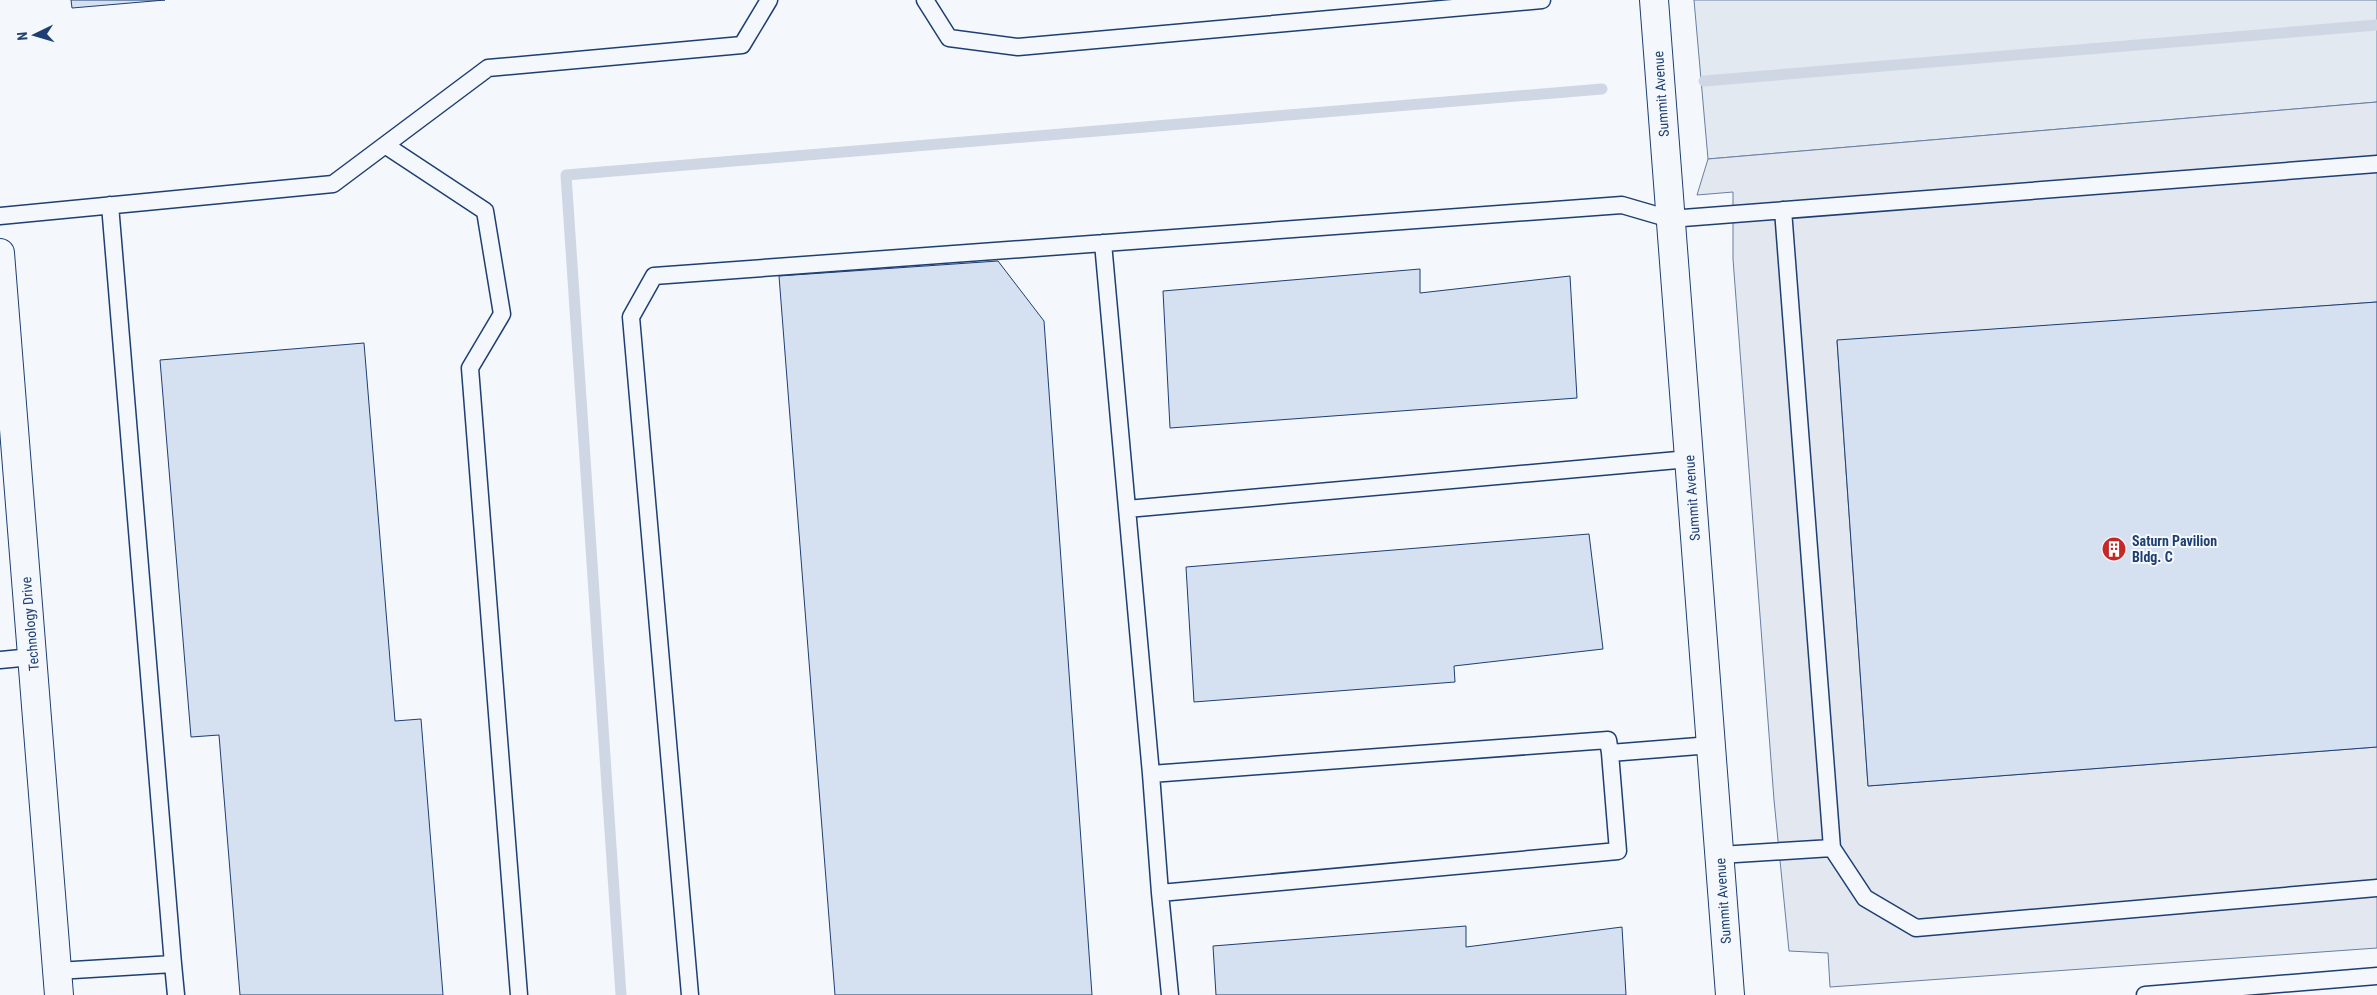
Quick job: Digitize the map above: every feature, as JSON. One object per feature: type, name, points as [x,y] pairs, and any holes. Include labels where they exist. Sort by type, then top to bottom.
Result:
[{"type":"street","name":"Summit Avenue","points":[[1654,0],[1730,995]]},
{"type":"street","name":"Technology Drive","points":[[0,253],[58,983]]},
{"type":"lane","points":[[0,216],[333,184],[488,68],[742,44],[770,0]]},
{"type":"lane","points":[[925,0],[949,38],[1018,47],[1542,0]]},
{"type":"lane","points":[[385,145],[485,211],[498,288],[502,314],[470,368],[519,995]]},
{"type":"lane","points":[[690,995],[631,317],[654,276],[1622,205],[1670,218],[2377,164]]},
{"type":"lane","points":[[110,205],[176,995]]},
{"type":"lane","points":[[1783,210],[1832,848],[1865,898],[1916,928],[2377,888]]},
{"type":"lane","points":[[1103,244],[1152,774],[1160,893],[1170,995]]},
{"type":"lane","points":[[1127,509],[1689,460]]},
{"type":"lane","points":[[0,660],[32,657]]},
{"type":"lane","points":[[1152,774],[1608,740],[1618,851],[1160,893]]},
{"type":"lane","points":[[1610,753],[1711,745]]},
{"type":"lane","points":[[1720,855],[1832,848]]},
{"type":"lane","points":[[58,983],[173,964]]},
{"type":"lane","points":[[2146,995],[2377,976]]},
{"type":"shaded area","points":[[1694,0],[2377,0],[2377,102],[1708,159]]},
{"type":"shaded area","points":[[2377,102],[2377,302],[1837,341],[1868,786],[2377,747],[2377,948],[1830,987],[1828,953],[1789,951],[1774,800],[1733,259],[1733,192],[1697,195],[1708,159]]},
{"type":"building","points":[[71,0],[165,0],[72,8]]},
{"type":"building","points":[[998,261],[1044,321],[1092,995],[835,995],[779,276]]},
{"type":"building","points":[[1420,269],[1420,293],[1570,276],[1577,398],[1170,428],[1163,291]]},
{"type":"building","name":"Saturn Pavilion Bldg. C","points":[[2377,302],[2377,747],[1868,786],[1837,340]]},
{"type":"building","points":[[364,343],[395,721],[421,719],[443,995],[240,995],[219,735],[191,737],[160,360]]},
{"type":"building","points":[[1589,534],[1603,649],[1454,666],[1455,682],[1194,702],[1186,567]]},
{"type":"building","points":[[1466,926],[1466,947],[1622,927],[1626,995],[1216,995],[1213,946]]},
{"type":"waterway","points":[[1704,81],[2377,25]]},
{"type":"waterway","points":[[621,995],[566,175],[1602,89]]},
{"type":"place","name":"Saturn Pavilion Bldg. C","points":[[2114,549]]}]
